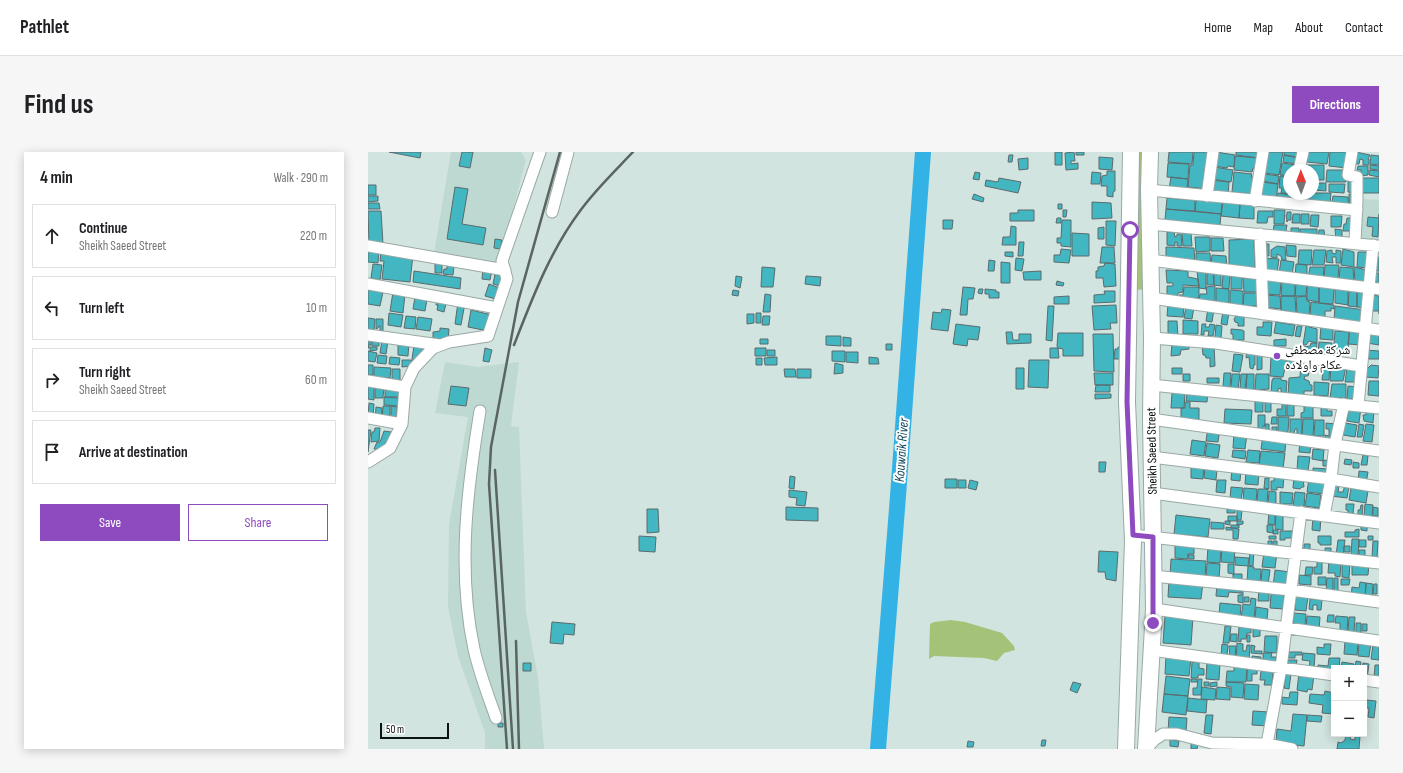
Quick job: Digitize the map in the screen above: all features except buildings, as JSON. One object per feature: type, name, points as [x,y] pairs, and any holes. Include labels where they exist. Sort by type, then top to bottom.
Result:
[{"type":"main road","name":"Sheikh Saeed Street","points":[[1126,749],[1133,535],[1127,402],[1131,152]]},
{"type":"main road","name":"Sheikh Saeed Street","points":[[1146,749],[1154,609],[1151,457],[1152,338],[1149,190],[1150,152]]},
{"type":"street","points":[[368,462],[390,448],[402,424],[405,387],[414,368],[433,348],[449,342],[488,336],[507,280],[502,261],[540,152]]},
{"type":"street","points":[[552,212],[568,152]]},
{"type":"street","points":[[1207,196],[1213,152]]},
{"type":"street","points":[[1255,201],[1263,152]]},
{"type":"street","points":[[1300,164],[1303,152]]},
{"type":"street","points":[[1352,152],[1348,175],[1357,178],[1355,244]]},
{"type":"street","points":[[1149,190],[1255,201],[1283,200]]},
{"type":"street","points":[[1299,200],[1357,210]]},
{"type":"street","points":[[1150,224],[1376,245],[1374,289],[1365,328],[1358,406]]},
{"type":"street","points":[[1260,234],[1263,314]]},
{"type":"street","points":[[368,246],[505,270]]},
{"type":"street","points":[[1150,260],[1374,289]]},
{"type":"street","points":[[368,284],[497,308]]},
{"type":"street","points":[[1151,298],[1379,330]]},
{"type":"street","points":[[368,335],[440,345]]},
{"type":"street","points":[[1152,338],[1216,343],[1361,366]]},
{"type":"street","points":[[368,381],[405,387]]},
{"type":"street","points":[[1151,385],[1379,408]]},
{"type":"street","points":[[1324,516],[1331,479],[1335,444],[1344,404]]},
{"type":"street","points":[[480,411],[470,473],[464,540],[466,600],[474,650],[496,718]]},
{"type":"street","points":[[368,418],[402,424]]},
{"type":"street","points":[[1151,419],[1379,451]]},
{"type":"street","points":[[1151,457],[1331,479],[1379,487]]},
{"type":"street","points":[[1152,493],[1379,523]]},
{"type":"street","points":[[1267,744],[1281,668],[1301,512]]},
{"type":"street","points":[[1133,535],[1296,552],[1379,563]]},
{"type":"street","points":[[1153,576],[1291,590],[1379,602]]},
{"type":"street","points":[[1154,609],[1379,641]]},
{"type":"street","points":[[1151,650],[1331,675]]},
{"type":"street","points":[[1367,680],[1379,682]]},
{"type":"street","points":[[1146,749],[1154,740],[1163,734],[1177,734],[1212,743],[1267,744],[1292,749]]},
{"type":"shaded area","points":[[451,152],[521,152],[526,160],[503,247],[495,263],[434,253]]},
{"type":"shaded area","points":[[1362,199],[1379,200],[1379,243],[1359,242]]},
{"type":"shaded area","points":[[445,362],[478,367],[519,362],[511,426],[519,427],[526,612],[538,678],[544,749],[485,749],[485,733],[458,656],[448,607],[449,524],[468,417],[435,413]]},
{"type":"green space","points":[[1136,152],[1145,152],[1146,289],[1136,290]]},
{"type":"green space","points":[[951,620],[965,622],[1002,633],[1014,646],[1015,650],[1004,653],[997,661],[984,658],[934,656],[929,659],[930,624],[934,622]]},
{"type":"waterway","name":"Kouwaik River","points":[[878,749],[923,152]]},
{"type":"railway","points":[[507,749],[489,484],[491,447],[518,302],[560,152]]},
{"type":"railway","points":[[514,345],[542,276],[569,226],[592,196],[633,152]]},
{"type":"railway","points":[[495,470],[513,749]]},
{"type":"railway","points":[[516,641],[519,749]]},
{"type":"place","name":"شركة مصطفى عكام واولاده","points":[[1277,356]]},
{"type":"route","points":[[1130,230],[1127,402],[1133,535],[1153,537],[1153,623]]}]
